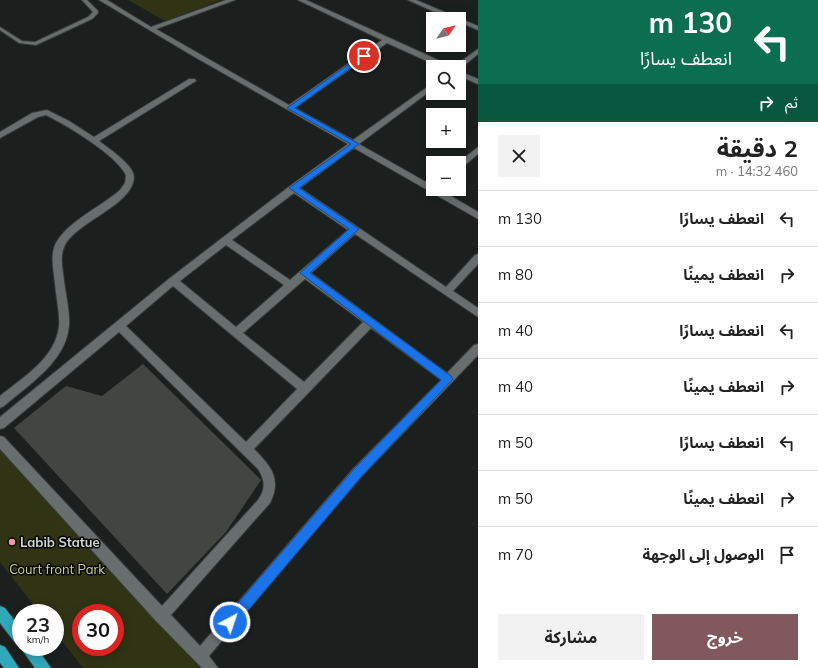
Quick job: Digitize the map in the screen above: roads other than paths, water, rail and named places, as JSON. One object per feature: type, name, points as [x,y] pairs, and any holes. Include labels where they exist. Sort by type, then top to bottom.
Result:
[{"type":"main road","points":[[0,613],[12,628]]},
{"type":"main road","points":[[0,652],[12,668]]},
{"type":"main road","points":[[34,656],[44,668]]},
{"type":"street","points":[[102,0],[426,184]]},
{"type":"street","points":[[151,29],[232,0]]},
{"type":"street","points":[[301,0],[432,60]]},
{"type":"street","points":[[413,0],[440,12]]},
{"type":"street","points":[[466,23],[478,28]]},
{"type":"street","points":[[290,108],[388,39]]},
{"type":"street","points":[[466,60],[478,51]]},
{"type":"street","points":[[466,76],[478,82]]},
{"type":"street","points":[[93,141],[192,81]]},
{"type":"street","points":[[0,424],[118,325],[225,240],[293,188],[356,144],[426,90]]},
{"type":"street","points":[[0,135],[35,115],[47,112],[93,141],[125,166],[130,174],[131,182],[113,201],[76,225],[65,235],[59,246],[57,261],[64,314],[63,332],[58,346],[51,359],[0,403]]},
{"type":"street","points":[[466,161],[478,150]]},
{"type":"street","points":[[293,188],[448,291],[478,313]]},
{"type":"street","points":[[445,196],[478,216]]},
{"type":"street","points":[[237,332],[355,229]]},
{"type":"street","points":[[225,240],[291,285]]},
{"type":"street","points":[[448,291],[478,258]]},
{"type":"street","points":[[304,273],[448,379]]},
{"type":"street","points":[[173,281],[237,332],[304,389]]},
{"type":"street","points":[[246,449],[369,322]]},
{"type":"street","points":[[118,325],[246,449],[268,472],[271,480],[271,489],[267,498],[161,616]]},
{"type":"street","points":[[200,657],[357,473],[478,348]]},
{"type":"street","points":[[0,441],[161,616],[211,668]]},
{"type":"lane","points":[[0,28],[26,44],[43,42],[90,18],[96,12],[84,0]]},
{"type":"place","name":"Labib Statue","points":[[12,542]]},
{"type":"park label","name":"Court front Park","points":[[57,569]]}]
